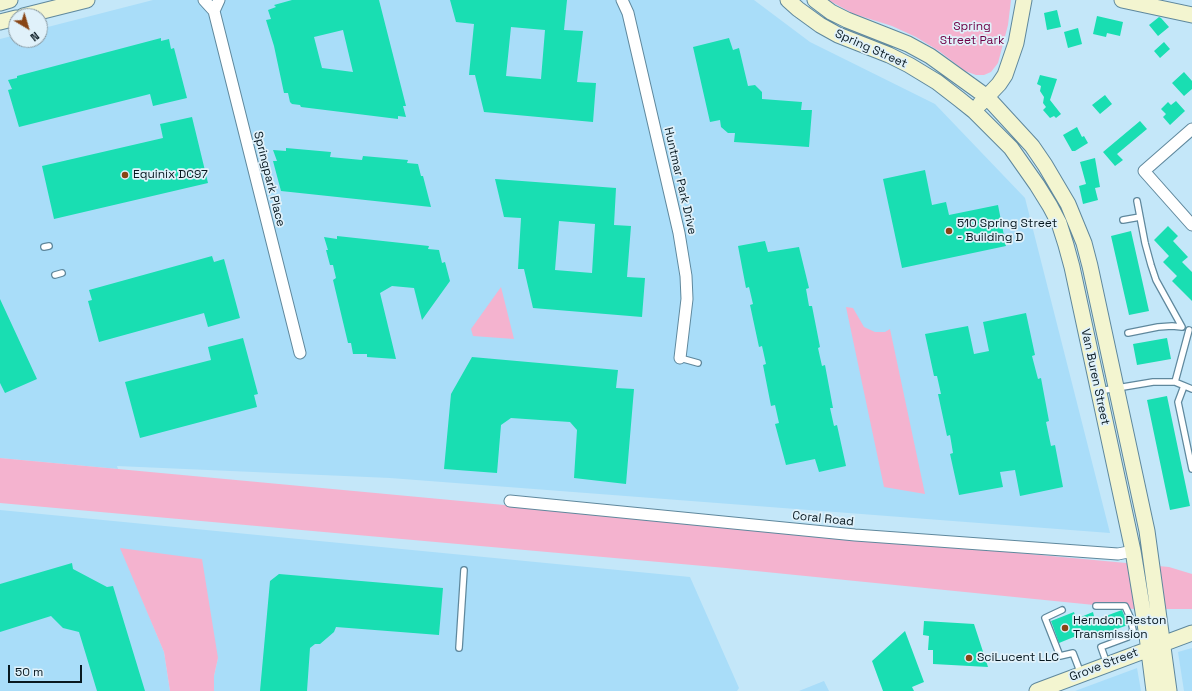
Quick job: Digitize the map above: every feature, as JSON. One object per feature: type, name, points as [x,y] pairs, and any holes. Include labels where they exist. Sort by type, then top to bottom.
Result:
[{"type":"main road","points":[[0,2],[10,0]]},
{"type":"main road","points":[[48,10],[87,0]]},
{"type":"main road","name":"Spring Street","points":[[788,0],[798,10],[826,29],[908,64],[936,82],[974,111]]},
{"type":"main road","name":"Spring Street","points":[[815,0],[831,12],[908,44],[930,56],[987,97]]},
{"type":"main road","points":[[974,111],[999,84],[1004,75],[1016,43],[1024,0]]},
{"type":"main road","points":[[1122,0],[1192,14]]},
{"type":"main road","name":"Van Buren Street","points":[[987,97],[1015,127],[1036,153],[1058,185],[1076,221],[1084,243],[1146,531],[1156,646],[1154,691]]},
{"type":"main road","name":"Van Buren Street","points":[[974,111],[1024,165],[1059,223],[1072,266],[1133,551],[1137,616],[1156,646],[1169,691]]},
{"type":"main road","name":"Grove Street","points":[[1037,691],[1192,633]]},
{"type":"street","name":"Springpark Place","points":[[204,0],[214,11],[300,353]]},
{"type":"street","points":[[214,11],[219,0]]},
{"type":"street","name":"Huntmar Park Drive","points":[[622,0],[628,13],[678,233],[686,276],[687,299],[680,358]]},
{"type":"street","name":"Huntmar Park Drive","points":[[628,13],[629,0]]},
{"type":"street","points":[[1192,129],[1144,171],[1192,225]]},
{"type":"street","name":"Coral Road","points":[[510,501],[862,536],[1118,554],[1133,551]]},
{"type":"lane","points":[[1137,201],[1145,243],[1156,280],[1182,327]]},
{"type":"lane","points":[[1123,220],[1140,217]]},
{"type":"lane","points":[[55,275],[62,273]]},
{"type":"lane","points":[[1128,332],[1158,326],[1182,327],[1191,330],[1175,382]]},
{"type":"lane","points":[[680,358],[698,363]]},
{"type":"lane","points":[[1098,391],[1115,387],[1153,382],[1175,382],[1192,389]]},
{"type":"lane","points":[[1184,386],[1178,402],[1192,469]]},
{"type":"lane","points":[[458,648],[464,570]]},
{"type":"lane","points":[[1096,606],[1125,606],[1137,616],[1133,630],[1128,637],[1101,647],[1107,664]]},
{"type":"lane","points":[[1062,610],[1045,618],[1060,656],[1073,653],[1082,674]]},
{"type":"shaded area","points":[[153,0],[754,0],[810,42],[935,104],[1025,198],[1110,533],[390,478],[117,466],[118,469],[0,458],[0,39],[8,37],[8,48],[48,48],[48,27]]},
{"type":"shaded area","points":[[0,510],[690,577],[739,688],[737,691],[214,691],[214,676],[218,658],[121,548],[164,652],[170,691],[0,691]]},
{"type":"shaded area","points":[[1192,648],[1192,691],[1184,691],[1178,652]]},
{"type":"shaded area","points":[[1137,668],[1141,691],[1075,691]]},
{"type":"shaded area","points":[[824,681],[829,691],[799,691]]},
{"type":"green space","name":"Spring Street Park","points":[[828,0],[1011,0],[1008,25],[998,63],[991,72],[984,75],[976,75],[965,71],[939,51],[916,37],[892,26],[854,14]]},
{"type":"green space","points":[[501,287],[514,339],[473,336],[471,329]]},
{"type":"green space","points":[[846,307],[853,308],[864,327],[875,332],[885,332],[890,329],[925,494],[884,487]]},
{"type":"green space","points":[[0,458],[1169,567],[1192,574],[1192,609],[1134,609],[726,568],[0,503]]},
{"type":"green space","points":[[120,548],[202,559],[218,658],[214,676],[214,691],[170,691],[164,652]]},
{"type":"building","points":[[292,0],[379,0],[406,106],[403,106],[406,117],[398,116],[398,119],[301,107],[300,105],[292,104],[288,93],[284,93],[274,46],[266,20],[271,19],[268,10],[276,7],[274,5]],"holes":[[[343,30],[353,72],[322,68],[314,37]]]},
{"type":"building","points":[[450,0],[567,0],[564,30],[583,31],[577,82],[596,83],[593,122],[484,112],[475,75],[469,75],[474,24],[456,22]],"holes":[[[511,27],[545,30],[541,79],[506,76]]]},
{"type":"building","points":[[1057,10],[1061,27],[1047,30],[1044,13]]},
{"type":"building","points":[[1097,16],[1123,22],[1120,36],[1107,33],[1106,37],[1093,34]]},
{"type":"building","points":[[1159,17],[1169,27],[1158,36],[1149,25]]},
{"type":"building","points":[[1078,28],[1082,44],[1068,48],[1064,32]]},
{"type":"building","points":[[161,38],[161,41],[169,39],[171,49],[174,48],[187,98],[153,106],[150,94],[19,127],[8,90],[12,89],[8,80],[17,78],[17,76]]},
{"type":"building","points":[[729,38],[733,50],[739,48],[748,86],[755,85],[762,92],[762,99],[802,102],[801,110],[812,110],[809,147],[734,142],[735,133],[728,133],[721,127],[720,120],[710,122],[693,47]]},
{"type":"building","points":[[1164,42],[1170,49],[1160,58],[1154,51]]},
{"type":"building","points":[[1184,72],[1192,81],[1192,89],[1184,96],[1172,83]]},
{"type":"building","points":[[1040,75],[1057,79],[1050,100],[1061,114],[1056,118],[1054,116],[1050,118],[1043,110],[1046,107],[1043,103],[1044,97],[1040,91],[1041,86],[1037,84]]},
{"type":"building","points":[[1105,95],[1112,104],[1100,114],[1092,105]]},
{"type":"building","points":[[1176,101],[1185,111],[1170,125],[1163,117],[1166,114],[1161,109],[1168,102],[1171,105]]},
{"type":"building","name":"Equinix DC97","points":[[192,117],[208,183],[54,219],[42,166],[163,138],[160,124]]},
{"type":"building","points":[[1140,121],[1147,129],[1117,154],[1123,160],[1115,166],[1103,152]]},
{"type":"building","points":[[1077,127],[1082,137],[1084,136],[1088,143],[1075,151],[1072,151],[1063,135]]},
{"type":"building","points":[[286,148],[331,152],[330,157],[362,160],[363,156],[408,160],[407,163],[418,164],[421,176],[423,176],[431,207],[281,191],[273,161],[277,161],[273,150],[286,151]]},
{"type":"building","points":[[1095,158],[1100,187],[1095,188],[1098,200],[1083,204],[1079,186],[1086,184],[1080,162]]},
{"type":"building","name":"510 Spring Street - Building D","points":[[925,170],[932,205],[946,202],[949,215],[998,205],[1006,246],[902,268],[883,179]]},
{"type":"building","points":[[495,179],[616,188],[614,225],[631,226],[627,277],[645,278],[642,317],[533,308],[524,269],[518,269],[521,218],[504,217]],"holes":[[[559,221],[595,224],[592,273],[555,270]]]},
{"type":"building","points":[[1168,226],[1178,236],[1173,241],[1188,257],[1182,262],[1192,272],[1192,301],[1172,281],[1177,276],[1163,262],[1169,256],[1154,240]]},
{"type":"building","points":[[1131,231],[1149,311],[1129,315],[1111,236]]},
{"type":"building","points":[[337,236],[429,246],[428,249],[439,250],[442,263],[445,262],[450,281],[422,320],[414,288],[392,286],[380,293],[396,359],[367,357],[367,354],[353,354],[351,343],[348,343],[333,280],[336,278],[333,265],[330,265],[324,237],[337,239]]},
{"type":"building","points":[[765,241],[768,252],[799,247],[809,288],[806,289],[809,306],[812,306],[820,347],[818,348],[822,366],[825,365],[833,408],[830,408],[834,426],[837,425],[846,466],[819,472],[815,459],[786,465],[775,424],[779,423],[775,405],[771,406],[763,365],[766,364],[762,346],[759,347],[750,305],[753,304],[749,287],[746,288],[738,246]]},
{"type":"building","points":[[212,256],[214,262],[224,259],[240,318],[208,327],[204,313],[99,342],[88,301],[92,300],[89,290]]},
{"type":"building","points":[[0,299],[37,379],[5,393],[0,383]]},
{"type":"building","points":[[1026,313],[1035,355],[1032,356],[1038,379],[1041,378],[1049,421],[1046,422],[1051,446],[1055,445],[1063,487],[1020,496],[1015,470],[1000,472],[1003,487],[959,495],[950,454],[953,453],[950,435],[947,436],[938,394],[941,394],[937,376],[934,376],[925,334],[968,326],[974,354],[989,351],[983,322]]},
{"type":"building","points":[[243,338],[258,394],[254,395],[257,407],[140,438],[125,382],[211,360],[208,347]]},
{"type":"building","points":[[1167,338],[1171,359],[1137,365],[1133,344]]},
{"type":"building","points":[[472,357],[618,370],[616,388],[634,389],[626,484],[574,478],[577,430],[570,422],[511,418],[501,425],[497,473],[444,469],[451,394]]},
{"type":"building","points":[[1167,396],[1190,506],[1170,510],[1147,400]]},
{"type":"building","points":[[72,563],[73,569],[107,587],[113,586],[145,691],[97,691],[79,632],[63,628],[51,616],[0,632],[0,584]]},
{"type":"building","points":[[279,574],[443,588],[439,635],[336,627],[334,632],[320,644],[315,644],[310,648],[307,691],[260,691],[270,581]]},
{"type":"building","points":[[1122,610],[1128,625],[1088,639],[1086,632],[1059,643],[1051,621],[1074,612],[1076,619],[1093,612],[1095,620]]},
{"type":"building","points":[[924,621],[974,624],[988,667],[933,664],[933,650],[928,650],[929,636],[923,635]]},
{"type":"building","points":[[905,631],[924,682],[912,687],[914,691],[883,691],[872,661]]},
{"type":"place","name":"Equinix DC97","points":[[125,175]]},
{"type":"place","name":"510 Spring Street - Building D","points":[[949,231]]},
{"type":"place","name":"Herndon Reston Transmission","points":[[1065,628]]},
{"type":"place","name":"SciLucent LLC","points":[[969,658]]}]
